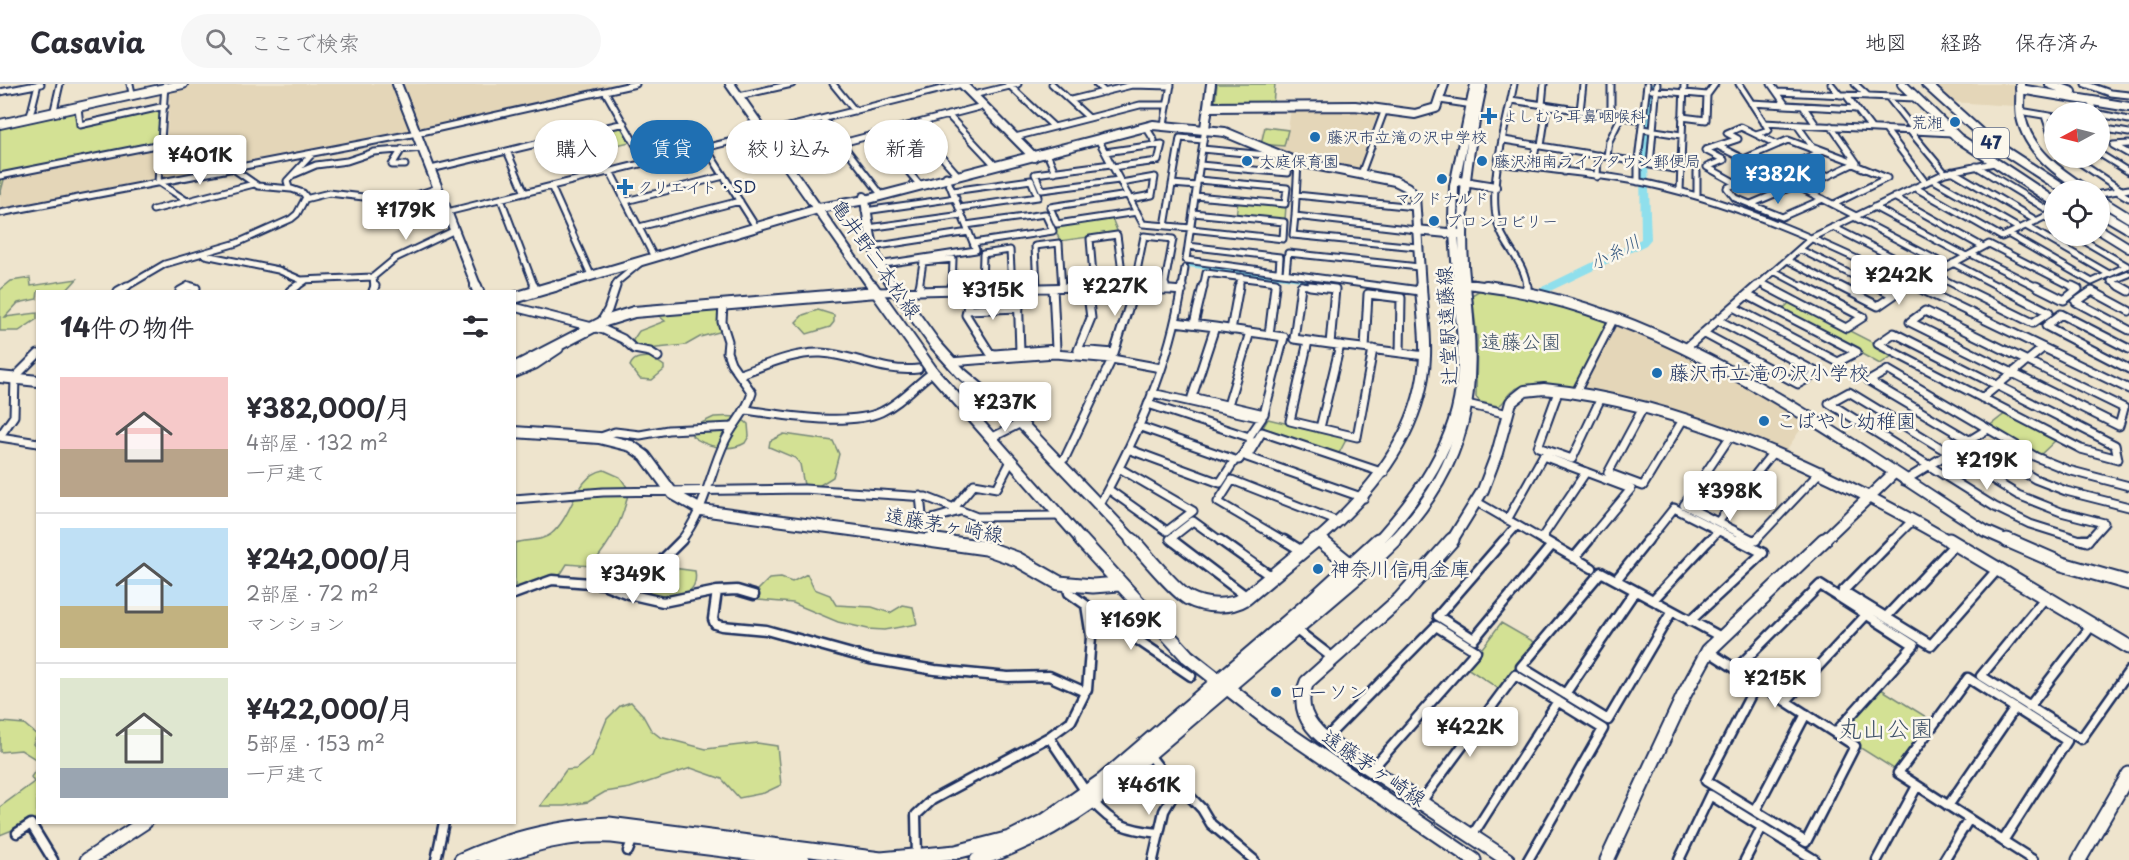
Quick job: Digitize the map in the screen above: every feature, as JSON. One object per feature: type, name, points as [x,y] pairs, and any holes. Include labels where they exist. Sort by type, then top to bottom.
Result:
[{"type":"street","points":[[1,84],[0,90],[39,84],[30,116]]},
{"type":"street","points":[[54,110],[60,84]]},
{"type":"street","points":[[130,84],[132,93]]},
{"type":"street","points":[[0,123],[132,93],[183,84]]},
{"type":"street","points":[[397,84],[478,290]]},
{"type":"street","points":[[0,213],[417,133],[636,84]]},
{"type":"street","name":"亀井野二本松線","points":[[730,84],[757,120]]},
{"type":"street","points":[[739,96],[792,84]]},
{"type":"street","points":[[833,84],[855,111]]},
{"type":"street","points":[[819,120],[962,84],[1034,157]]},
{"type":"street","points":[[973,95],[1018,84]]},
{"type":"street","points":[[1052,84],[1089,118]]},
{"type":"street","points":[[1096,84],[1105,92]]},
{"type":"street","points":[[1211,84],[1186,260],[1420,291]]},
{"type":"street","points":[[1208,107],[1355,106],[1424,113],[1436,108],[1444,84]]},
{"type":"street","name":"辻堂駅遠藤線","points":[[1222,686],[1291,625],[1398,537],[1419,513],[1453,452],[1472,370],[1460,283],[1458,234],[1459,182],[1474,105],[1475,84]]},
{"type":"street","name":"辻堂駅遠藤線","points":[[1474,105],[1482,84]]},
{"type":"street","points":[[1514,84],[1495,187],[1498,226],[1528,279],[1527,291]]},
{"type":"street","points":[[1533,167],[1545,105],[1544,84]]},
{"type":"street","points":[[1580,111],[1583,84]]},
{"type":"street","points":[[1611,84],[1611,115]]},
{"type":"street","points":[[1639,84],[1656,91],[1707,95]]},
{"type":"street","points":[[1656,84],[1650,165],[1680,170]]},
{"type":"street","points":[[1680,191],[1684,84]]},
{"type":"street","points":[[1682,117],[1706,120],[1707,95],[1715,84]]},
{"type":"street","points":[[1739,84],[1769,130],[1756,134]]},
{"type":"street","points":[[1771,84],[1785,104]]},
{"type":"street","points":[[1831,84],[1857,109],[1871,128]]},
{"type":"street","points":[[1855,84],[1868,96]]},
{"type":"street","points":[[1902,84],[1952,133],[2044,195]]},
{"type":"street","name":"47","points":[[1926,84],[1988,140],[2050,180]]},
{"type":"street","points":[[2050,84],[2073,92],[2129,100]]},
{"type":"street","points":[[2085,84],[2110,93],[2129,95]]},
{"type":"street","points":[[1009,85],[1054,127]]},
{"type":"street","points":[[1071,100],[1132,86],[1171,85],[1164,125]]},
{"type":"street","points":[[158,182],[167,86]]},
{"type":"street","points":[[0,123],[167,86]]},
{"type":"street","points":[[1638,182],[1646,86]]},
{"type":"street","points":[[2072,180],[2058,170],[2035,146],[2025,130],[2020,111],[2020,87],[2087,102]]},
{"type":"street","points":[[605,91],[630,134]]},
{"type":"street","points":[[1777,92],[1915,98]]},
{"type":"street","points":[[1888,97],[1944,173]]},
{"type":"street","points":[[1440,100],[1474,105]]},
{"type":"street","points":[[1511,100],[1643,120]]},
{"type":"street","points":[[1751,103],[1857,109]]},
{"type":"street","points":[[1015,137],[1140,105],[1167,105]]},
{"type":"street","points":[[1803,105],[1816,126]]},
{"type":"street","points":[[2110,105],[2129,107]]},
{"type":"street","points":[[78,107],[80,125],[165,106]]},
{"type":"street","points":[[929,120],[983,106]]},
{"type":"street","points":[[1361,174],[1385,109]]},
{"type":"street","points":[[2020,111],[2044,116]]},
{"type":"street","points":[[948,115],[993,163]]},
{"type":"street","points":[[2110,116],[2129,120]]},
{"type":"street","points":[[1607,157],[1609,141],[1621,117]]},
{"type":"street","points":[[431,170],[624,123]]},
{"type":"street","points":[[1764,123],[1952,133]]},
{"type":"street","points":[[516,297],[819,208],[1034,157],[1146,127],[1164,125],[1237,135],[1277,156]]},
{"type":"street","points":[[1797,125],[1812,146],[1857,163],[1831,126]]},
{"type":"street","points":[[1146,127],[1154,137]]},
{"type":"street","points":[[1734,183],[1707,167],[1724,160],[1705,150],[1738,139],[1727,133],[1741,127],[1776,144]]},
{"type":"street","points":[[1642,129],[1681,135]]},
{"type":"street","points":[[1886,129],[1925,182]]},
{"type":"street","points":[[2110,130],[2129,133]]},
{"type":"street","points":[[1164,226],[1180,138],[1203,140]]},
{"type":"street","points":[[1098,139],[1143,224],[1283,239],[1284,222],[1193,213]]},
{"type":"street","points":[[1504,140],[1638,162]]},
{"type":"street","points":[[1744,159],[1788,140],[1820,152],[1772,173]]},
{"type":"street","points":[[0,176],[161,144]]},
{"type":"street","points":[[1105,152],[1162,144],[1158,161],[1035,174],[1042,190],[1155,177],[1152,195],[1050,207],[1057,224],[1137,212]]},
{"type":"street","points":[[2129,144],[2113,145],[2129,154]]},
{"type":"street","points":[[1718,146],[1951,265],[2049,312],[2033,323],[1833,227]]},
{"type":"street","points":[[290,176],[316,165],[347,161],[374,152],[423,148]]},
{"type":"street","points":[[402,149],[392,165],[405,165]]},
{"type":"street","points":[[864,199],[872,247],[878,265],[950,362],[1022,423],[1186,597],[1209,605],[1222,606],[1238,603],[1272,578],[1320,540],[1364,498],[1384,473],[1397,450],[1414,410],[1425,356],[1415,196],[1407,187],[1395,181],[1277,156],[1202,149]]},
{"type":"street","points":[[1564,172],[1565,150]]},
{"type":"street","points":[[507,151],[525,193]]},
{"type":"street","points":[[291,189],[287,185],[290,176],[313,153]]},
{"type":"street","points":[[1597,177],[1598,155]]},
{"type":"street","points":[[852,156],[880,193]]},
{"type":"street","points":[[1048,156],[1055,172]]},
{"type":"street","points":[[864,199],[918,183],[947,178],[956,173],[993,163],[1034,157]]},
{"type":"street","points":[[714,160],[756,227]]},
{"type":"street","points":[[2110,160],[2129,172]]},
{"type":"street","points":[[1200,165],[1288,173],[1294,161]]},
{"type":"street","points":[[1294,161],[1296,195],[1293,235],[1417,247]]},
{"type":"street","points":[[1500,163],[1649,184],[1697,195],[1743,210],[1813,237],[2129,389]]},
{"type":"street","points":[[1686,348],[1813,237],[1944,173],[1994,163]]},
{"type":"street","points":[[948,164],[956,173]]},
{"type":"street","points":[[1803,188],[1853,164],[1887,178],[1834,204]]},
{"type":"street","points":[[1975,166],[2044,207]]},
{"type":"street","points":[[232,168],[254,184],[291,189],[303,193],[305,199]]},
{"type":"street","points":[[2087,168],[2129,198]]},
{"type":"street","points":[[1764,169],[1727,188],[1735,198],[1782,218],[1824,199]]},
{"type":"street","points":[[1952,171],[2037,221]]},
{"type":"street","points":[[1697,172],[1697,195]]},
{"type":"street","points":[[447,212],[598,174]]},
{"type":"street","points":[[612,174],[654,257]]},
{"type":"street","name":"亀井野二本松線","points":[[795,174],[933,372],[1119,584]]},
{"type":"street","points":[[910,174],[918,183]]},
{"type":"street","points":[[626,201],[724,176]]},
{"type":"street","points":[[878,265],[976,250],[947,178]]},
{"type":"street","points":[[1932,179],[2109,274]]},
{"type":"street","points":[[952,191],[1031,180],[1038,197],[959,208]]},
{"type":"street","points":[[158,182],[187,201]]},
{"type":"street","points":[[1459,182],[1495,187]]},
{"type":"street","points":[[1172,184],[1197,183],[1287,188],[1285,204],[1195,196]]},
{"type":"street","points":[[153,210],[254,184]]},
{"type":"street","points":[[1751,204],[1796,185]]},
{"type":"street","points":[[551,186],[591,275]]},
{"type":"street","points":[[1914,187],[2001,236],[2044,218]]},
{"type":"street","points":[[120,290],[165,264],[237,243],[282,224],[297,214],[305,199],[319,194],[334,193],[396,201],[438,188]]},
{"type":"street","points":[[2110,192],[2129,189]]},
{"type":"street","points":[[1296,195],[1415,207]]},
{"type":"street","points":[[1894,197],[1983,247]]},
{"type":"street","points":[[866,211],[956,198]]},
{"type":"street","points":[[501,199],[536,291]]},
{"type":"street","points":[[639,227],[740,201]]},
{"type":"street","points":[[2110,206],[2129,218]]},
{"type":"street","points":[[1874,207],[1969,255],[2064,300],[2078,289],[1989,244],[1983,247],[1969,255],[1951,265],[1913,285]]},
{"type":"street","points":[[966,225],[1046,214],[1053,231],[973,243]]},
{"type":"street","points":[[868,228],[962,215]]},
{"type":"street","points":[[1295,216],[1458,234]]},
{"type":"street","points":[[2110,218],[2129,229]]},
{"type":"street","points":[[202,254],[278,270],[306,280],[373,277],[396,258],[454,230]]},
{"type":"street","points":[[872,247],[969,232]]},
{"type":"street","points":[[2008,234],[2092,282],[2127,266],[2093,246]]},
{"type":"street","points":[[1094,287],[1090,239],[1117,236],[1124,286]]},
{"type":"street","points":[[1087,287],[1091,318],[1078,350],[1114,353],[1134,287],[1144,236],[1173,239],[1164,290]]},
{"type":"street","points":[[2110,236],[2129,248]]},
{"type":"street","points":[[1037,288],[1035,246],[1059,243],[1062,288]]},
{"type":"street","points":[[1188,246],[1280,257],[1283,273]]},
{"type":"street","points":[[1787,260],[1878,306],[1894,295],[1799,249]]},
{"type":"street","points":[[982,290],[983,254],[1010,250],[1019,308],[1020,351]]},
{"type":"street","points":[[1283,273],[1288,253],[1419,267]]},
{"type":"street","points":[[919,291],[922,262],[953,259],[952,290]]},
{"type":"street","points":[[596,325],[608,310],[617,282],[644,260]]},
{"type":"street","points":[[1100,504],[1128,449],[1161,368],[1175,322],[1185,267]]},
{"type":"street","points":[[1760,283],[1846,328],[1863,317],[1774,271]]},
{"type":"street","points":[[1194,324],[1206,273],[1276,282],[1269,335]]},
{"type":"street","points":[[2129,274],[2112,281],[2129,291]]},
{"type":"street","points":[[373,277],[373,290]]},
{"type":"street","points":[[1232,330],[1241,277]]},
{"type":"street","points":[[291,290],[306,280]]},
{"type":"street","points":[[1460,283],[1527,291],[1614,318],[1686,348],[1765,392],[1985,531],[2062,564],[2129,583]]},
{"type":"street","points":[[1330,344],[1335,289],[1301,285],[1294,339],[1330,344],[1425,356]]},
{"type":"street","points":[[182,290],[189,286],[196,288],[195,290]]},
{"type":"street","points":[[516,367],[596,325],[634,312],[896,291],[1124,286],[1182,291]]},
{"type":"street","points":[[971,290],[966,315],[990,353],[1056,349],[1053,288]]},
{"type":"street","points":[[2129,311],[2092,291],[2076,302],[2129,330]]},
{"type":"street","points":[[1365,348],[1368,294],[1401,298],[1400,353]]},
{"type":"street","points":[[1733,307],[1838,363],[1857,352],[1747,295]]},
{"type":"street","points":[[628,594],[663,562],[685,535],[701,510],[725,440],[746,410],[752,393],[731,363],[727,352],[728,340],[722,322],[723,304]]},
{"type":"street","points":[[516,307],[596,325],[623,339],[634,349],[650,352],[658,357]]},
{"type":"street","points":[[967,310],[1019,308]]},
{"type":"street","points":[[1925,311],[2124,408],[2119,426],[2013,373],[1910,322],[1925,311]]},
{"type":"street","points":[[2129,349],[2061,315],[2046,326],[2129,369]]},
{"type":"street","points":[[1575,394],[1614,318]]},
{"type":"street","points":[[1703,333],[1798,384],[1818,373],[1718,320]]},
{"type":"street","points":[[1175,322],[1194,324],[1215,327],[1232,330],[1284,337],[1264,414],[1192,397],[1215,327]]},
{"type":"street","points":[[1227,405],[1250,332]]},
{"type":"street","points":[[516,373],[535,365],[580,333]]},
{"type":"street","points":[[1894,333],[2115,445],[2118,459],[2081,449],[1982,398],[1878,344],[1894,333]]},
{"type":"street","points":[[1308,341],[1290,421],[1357,437],[1373,349]]},
{"type":"street","points":[[1320,428],[1340,345]]},
{"type":"street","points":[[1982,398],[2043,348]]},
{"type":"street","points":[[740,374],[789,358],[820,352],[885,370],[918,369]]},
{"type":"street","points":[[950,362],[1055,354],[1112,359],[1161,368]]},
{"type":"street","points":[[36,356],[15,377],[14,416],[0,436],[36,443]]},
{"type":"street","points":[[1060,462],[1065,458],[1112,359]]},
{"type":"street","points":[[2129,486],[2051,464],[1888,370],[1869,381],[2035,479],[2066,491],[2129,507]]},
{"type":"street","points":[[746,410],[806,420],[870,416],[907,396],[919,382],[933,372]]},
{"type":"street","points":[[0,377],[36,381]]},
{"type":"street","points":[[1508,860],[1325,739],[1307,721],[1301,700],[1307,682],[1422,575],[1459,530],[1477,502],[1497,453],[1511,402],[1520,393],[1536,389],[1601,398],[1684,418],[1775,450],[1869,496],[2129,647]]},
{"type":"street","points":[[1558,392],[1538,447],[1572,459],[1601,398]]},
{"type":"street","points":[[1849,392],[1949,453],[2018,495],[2061,512],[2104,523],[2087,542],[2049,531],[2004,512],[1829,403],[1849,392]]},
{"type":"street","points":[[1138,426],[1239,460],[1251,441],[1249,437],[1262,418],[1152,393]]},
{"type":"street","points":[[1464,403],[1508,414]]},
{"type":"street","points":[[1148,404],[1249,437]]},
{"type":"street","points":[[1643,408],[1608,473],[1643,486],[1684,418]]},
{"type":"street","points":[[991,438],[1022,423]]},
{"type":"street","points":[[598,438],[615,432],[640,435],[668,430],[733,427]]},
{"type":"street","points":[[1904,481],[1988,429]]},
{"type":"street","name":"遠藤茅ヶ崎線","points":[[516,432],[598,438],[625,443],[644,455],[669,492],[683,503],[701,510],[938,541],[1001,553],[1050,579],[1067,585],[1119,584],[1188,656],[1222,686],[1474,860]]},
{"type":"street","points":[[1364,498],[1247,457],[1262,432],[1384,473]]},
{"type":"street","points":[[1690,621],[1763,553],[1684,505],[1732,434]]},
{"type":"street","points":[[1128,449],[1220,483],[1235,460]]},
{"type":"street","points":[[1653,600],[1718,526],[1775,450]]},
{"type":"street","points":[[1507,520],[1543,456],[1631,489],[1574,558]]},
{"type":"street","points":[[924,520],[956,510],[975,484],[997,488],[1011,461]]},
{"type":"street","points":[[1108,489],[1167,531],[1193,511],[1119,468]]},
{"type":"street","points":[[1616,580],[1674,508],[1755,541],[1821,471]]},
{"type":"street","points":[[1541,539],[1586,472]]},
{"type":"street","points":[[1607,860],[1688,686],[1708,651],[1893,474]]},
{"type":"street","points":[[1303,552],[1218,502],[1232,480],[1340,522]]},
{"type":"street","points":[[516,499],[603,492],[771,488],[920,496],[977,517],[1059,516]]},
{"type":"street","points":[[920,496],[924,520],[938,541]]},
{"type":"street","points":[[1477,502],[1592,568]]},
{"type":"street","points":[[1247,597],[1170,539],[1193,521],[1272,578]]},
{"type":"street","points":[[1912,521],[1843,591],[1930,645],[1997,570]]},
{"type":"street","points":[[1517,525],[1438,616],[1474,639],[1552,545]]},
{"type":"street","points":[[1320,540],[1356,570]]},
{"type":"street","points":[[1886,617],[1954,545]]},
{"type":"street","name":"辻堂駅遠藤線","points":[[1291,625],[1324,591],[1356,570]]},
{"type":"street","points":[[1672,610],[1608,720],[1521,668],[1601,572],[1672,610],[1690,621],[1721,637]]},
{"type":"street","points":[[516,593],[552,580],[603,584],[647,602],[671,603],[717,591],[737,590],[754,595]]},
{"type":"street","points":[[1067,585],[1069,593],[1191,676]]},
{"type":"street","points":[[1736,669],[1821,585],[1914,645],[1835,733]]},
{"type":"street","points":[[717,591],[713,619],[715,624],[722,626],[766,630],[870,659],[934,670],[1008,677],[1049,675],[1083,691]]},
{"type":"street","points":[[1565,694],[1635,591]]},
{"type":"street","points":[[2045,598],[1981,676],[2080,739],[2129,671]]},
{"type":"street","points":[[1083,691],[1087,690],[1091,637],[1086,605]]},
{"type":"street","points":[[1786,701],[1867,614]]},
{"type":"street","points":[[1291,625],[1333,658]]},
{"type":"street","points":[[2029,707],[2092,625]]},
{"type":"street","points":[[1325,739],[1436,626],[1476,651],[1371,770]]},
{"type":"street","points":[[1708,651],[1757,682],[1855,746],[1806,842],[1706,781],[1757,682]]},
{"type":"street","points":[[1421,802],[1515,675],[1603,729],[1528,860]]},
{"type":"street","points":[[2003,841],[2067,741],[1968,678],[1898,773],[2026,858]]},
{"type":"street","points":[[461,860],[525,835],[566,826],[609,824],[881,859],[956,854],[995,843],[1029,829],[1089,798],[1149,755],[1222,686]]},
{"type":"street","points":[[977,860],[998,855],[1052,831],[1222,686]]},
{"type":"street","points":[[917,858],[916,815],[932,800],[1048,737],[1071,721],[1084,695],[1083,691]]},
{"type":"street","points":[[1472,836],[1557,701]]},
{"type":"street","points":[[1948,806],[2015,708]]},
{"type":"street","points":[[1755,811],[1806,714]]},
{"type":"street","points":[[1048,737],[1089,798],[1114,825],[1124,829],[1158,833]]},
{"type":"street","points":[[1149,755],[1162,772],[1179,785],[1202,809],[1211,824],[1254,860]]},
{"type":"street","points":[[2079,860],[2129,774]]},
{"type":"street","points":[[1153,860],[1164,811],[1179,785]]},
{"type":"street","points":[[1877,860],[1917,786]]},
{"type":"street","points":[[1679,860],[1710,795],[1815,860]]},
{"type":"street","points":[[1944,860],[1969,819]]},
{"type":"street","points":[[17,832],[31,824],[53,860]]},
{"type":"street","points":[[87,860],[142,824]]},
{"type":"street","points":[[436,860],[444,824]]},
{"type":"street","points":[[1745,860],[1762,827]]},
{"type":"street","points":[[486,860],[544,842],[580,835],[631,844],[803,860]]},
{"type":"shaded area","points":[[194,84],[392,84],[412,133],[162,180],[171,89]]},
{"type":"shaded area","points":[[400,84],[631,84],[418,130]]},
{"type":"shaded area","points":[[1932,84],[2014,84],[2014,106],[1952,102]]},
{"type":"shaded area","name":"藤沢市立滝の沢中学校","points":[[1356,108],[1378,112],[1359,170],[1298,160],[1259,144],[1263,127],[1288,129],[1291,109]]},
{"type":"shaded area","points":[[158,146],[154,182],[0,211],[0,195],[5,176]]},
{"type":"shaded area","name":"藤沢市立滝の沢小学校","points":[[1615,325],[1676,350],[1740,383],[1805,423],[1783,455],[1723,427],[1583,390]]},
{"type":"green space","points":[[1217,84],[1275,84],[1273,104],[1217,105],[1215,103]]},
{"type":"green space","points":[[165,106],[161,144],[5,176],[0,195],[0,124],[78,107],[80,125]]},
{"type":"green space","points":[[624,123],[630,134],[630,142],[618,145],[618,124]]},
{"type":"green space","points":[[1265,127],[1288,130],[1284,146],[1261,144]]},
{"type":"green space","points":[[1238,202],[1286,206],[1285,220],[1236,216]]},
{"type":"green space","points":[[1111,216],[1118,233],[1060,241],[1053,224]]},
{"type":"green space","points":[[30,278],[31,286],[77,279],[67,290],[36,290],[36,299],[18,303],[5,317],[36,313],[36,320],[19,331],[0,331],[0,290],[11,281]]},
{"type":"green space","name":"遠藤公園","points":[[1480,290],[1545,301],[1609,322],[1573,389],[1541,385],[1524,386],[1511,392],[1498,406],[1480,402],[1476,397],[1477,337],[1472,295]]},
{"type":"green space","points":[[1791,301],[1895,354],[1880,364],[1782,310]]},
{"type":"green space","points":[[721,306],[723,331],[700,337],[686,345],[638,350],[635,347],[633,340],[639,331],[665,321],[659,316],[660,311]]},
{"type":"green space","points":[[818,310],[834,315],[834,322],[830,327],[807,334],[796,322],[803,315]]},
{"type":"green space","points":[[651,357],[664,366],[664,370],[652,380],[640,379],[630,366],[636,359]]},
{"type":"green space","points":[[2006,413],[2057,439],[2039,456],[1988,427]]},
{"type":"green space","points":[[728,416],[748,424],[749,436],[745,443],[725,448],[704,443],[692,436],[693,427],[714,417]]},
{"type":"green space","points":[[1268,419],[1347,438],[1338,455],[1262,429]]},
{"type":"green space","points":[[784,434],[833,441],[839,454],[833,477],[817,487],[804,485],[800,464],[795,458],[769,447],[770,441]]},
{"type":"green space","points":[[604,470],[620,477],[629,490],[620,521],[610,540],[591,566],[567,564],[559,577],[516,590],[516,543],[543,538],[551,534],[565,517],[580,488],[594,474]]},
{"type":"green space","points":[[668,563],[673,568],[695,571],[693,587],[681,596],[673,598],[648,595],[652,587],[645,582]]},
{"type":"green space","points":[[807,574],[814,589],[830,595],[836,605],[872,607],[890,613],[903,605],[913,607],[917,624],[884,630],[868,629],[838,622],[793,603],[758,600],[756,592],[769,579],[781,578],[792,582]]},
{"type":"green space","points":[[1501,623],[1536,643],[1499,689],[1467,668]]},
{"type":"green space","name":"丸山公園","points":[[1881,689],[1931,720],[1894,769],[1859,747],[1860,745],[1843,731]]},
{"type":"green space","points":[[631,702],[642,714],[651,730],[660,737],[706,749],[757,743],[777,746],[781,785],[764,793],[739,798],[722,779],[691,768],[630,788],[605,792],[588,802],[564,806],[540,806],[566,770],[576,769],[592,756],[607,719],[620,706]]},
{"type":"green space","points":[[2,722],[24,724],[36,734],[33,744],[36,748],[36,759],[21,750],[0,752],[0,724]]},
{"type":"green space","points":[[36,770],[36,818],[32,822],[0,835],[0,807],[34,782],[31,777]]},
{"type":"waterway","name":"小糸川","points":[[1544,290],[1643,243],[1646,239],[1644,165],[1652,84]]},
{"type":"waterway","points":[[2035,96],[2072,102]]},
{"type":"waterway","points":[[2120,110],[2129,111]]},
{"type":"waterway","name":"小糸川","points":[[1191,265],[1309,279]]},
{"type":"place","name":"よしむら耳鼻咽喉科","points":[[1489,116]]},
{"type":"place","name":"荒湘","points":[[1955,122]]},
{"type":"place","name":"藤沢市立滝の沢中学校","points":[[1315,137]]},
{"type":"place","name":"大庭保育園","points":[[1247,161]]},
{"type":"place","name":"藤沢湘南ライフタウン郵便局","points":[[1482,161]]},
{"type":"place","name":"マクドナルド","points":[[1442,179]]},
{"type":"place","name":"クリエイト・SD","points":[[625,187]]},
{"type":"place","name":"ブロンコビリー","points":[[1434,221]]},
{"type":"place","name":"藤沢市立滝の沢小学校","points":[[1657,373]]},
{"type":"place","name":"こばやし幼稚園","points":[[1764,421]]},
{"type":"place","name":"神奈川信用金庫","points":[[1318,569]]},
{"type":"place","name":"ローソン","points":[[1276,692]]}]
